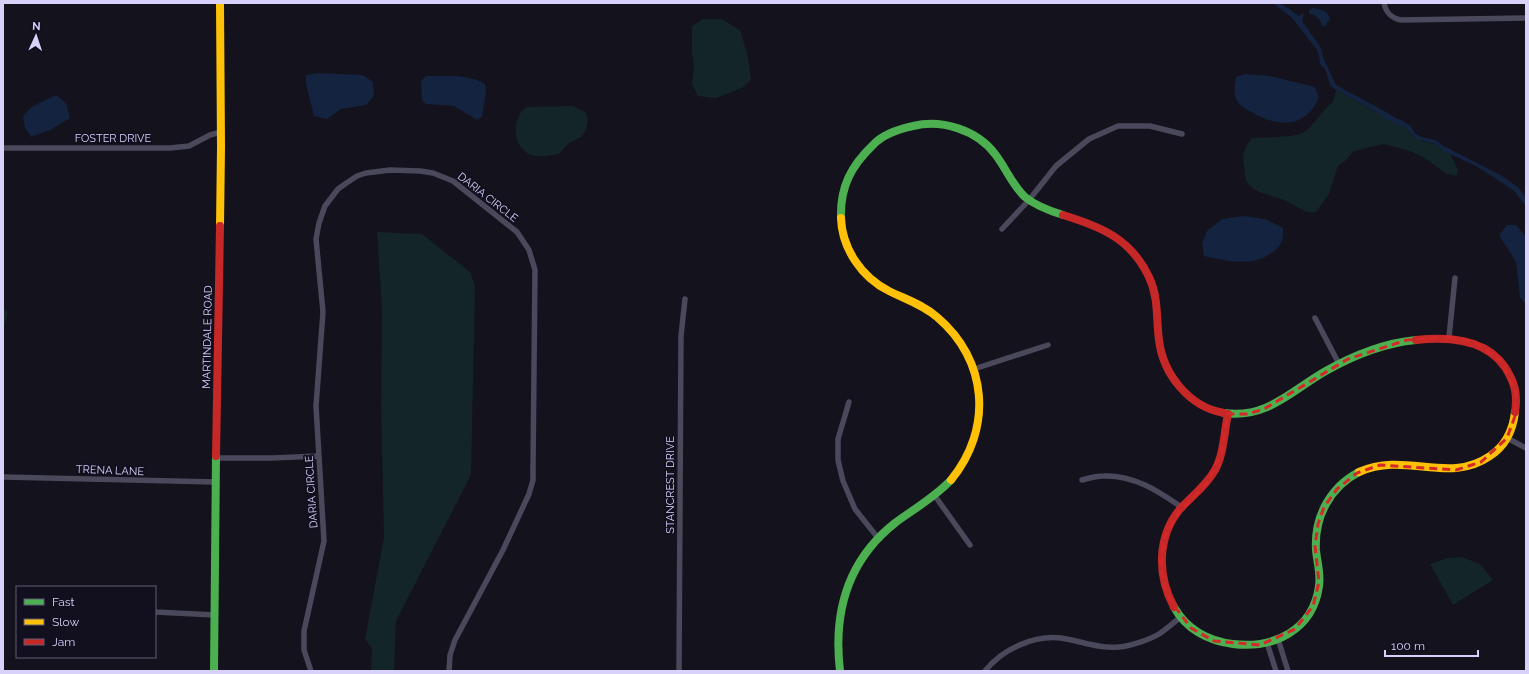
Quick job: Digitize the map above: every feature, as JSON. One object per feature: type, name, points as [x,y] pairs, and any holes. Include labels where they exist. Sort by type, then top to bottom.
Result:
[{"type":"street","name":"MARTINDALE ROAD","points":[[214,671],[221,132],[220,3]]},
{"type":"street","points":[[1384,3],[1387,12],[1393,19],[1401,20],[1526,18]]},
{"type":"street","points":[[840,671],[838,652],[838,623],[844,595],[859,562],[878,538],[935,496],[952,480],[967,457],[976,432],[980,407],[974,369],[963,346],[954,333],[934,314],[920,304],[882,287],[867,276],[859,267],[846,245],[842,232],[840,208],[845,185],[854,165],[867,148],[876,140],[909,126],[934,124],[947,125],[960,129],[988,146],[995,154],[1011,180],[1029,200],[1054,214],[1101,228],[1116,237],[1130,249],[1146,272],[1155,292],[1158,309],[1158,336],[1164,363],[1172,378],[1182,390],[1195,401],[1216,411],[1228,414],[1248,414],[1281,401],[1308,382],[1339,364],[1363,353],[1394,343],[1427,338],[1449,337],[1475,342],[1494,353],[1507,369],[1516,392],[1515,416],[1507,438],[1491,456],[1481,462],[1469,468],[1456,470],[1400,464],[1385,464],[1368,468],[1346,480],[1330,497],[1320,515],[1315,546],[1319,582],[1313,606],[1307,617],[1298,626],[1278,639],[1260,645],[1234,645],[1214,641],[1191,628],[1181,617],[1168,595],[1164,584],[1161,567],[1165,536],[1175,518],[1208,482],[1217,466],[1221,453],[1228,414]]},
{"type":"street","points":[[1002,229],[1029,200],[1056,166],[1089,139],[1118,126],[1150,126],[1182,134]]},
{"type":"street","name":"FOSTER DRIVE","points":[[3,148],[170,148],[189,146],[210,135],[221,132]]},
{"type":"street","name":"DARIA CIRCLE","points":[[311,671],[304,650],[304,631],[324,541],[316,400],[323,312],[316,239],[319,223],[325,206],[338,189],[351,180],[374,171],[420,171],[443,176],[453,181],[517,232],[529,250],[535,270],[533,469],[531,488],[502,550],[454,640],[450,655],[449,671]]},
{"type":"street","points":[[1449,337],[1455,278]]},
{"type":"street","name":"STANCREST DRIVE","points":[[679,671],[681,336],[685,300]]},
{"type":"street","points":[[1315,318],[1339,364]]},
{"type":"street","points":[[974,369],[1048,345]]},
{"type":"street","points":[[849,402],[838,439],[838,460],[843,480],[855,509],[878,538]]},
{"type":"street","points":[[1507,438],[1526,448]]},
{"type":"street","points":[[217,458],[319,456]]},
{"type":"street","points":[[1082,480],[1104,476],[1124,477],[1152,488],[1183,508]]},
{"type":"street","name":"TRENA LANE","points":[[3,477],[216,482]]},
{"type":"street","points":[[935,496],[970,545]]},
{"type":"street","points":[[156,612],[215,615]]},
{"type":"street","points":[[985,671],[993,663],[1019,645],[1053,638],[1070,640],[1093,646],[1130,646],[1159,634],[1181,617]]},
{"type":"street","points":[[1278,639],[1288,671]]},
{"type":"street","points":[[1267,643],[1276,671]]},
{"type":"highlighted area","points":[[1449,337],[1475,342],[1501,361],[1516,392],[1515,416],[1507,438],[1481,462],[1456,470],[1380,465],[1357,473],[1337,489],[1324,507],[1318,524],[1315,546],[1319,582],[1313,606],[1295,629],[1260,645],[1214,641],[1191,628],[1170,600],[1164,584],[1161,567],[1165,536],[1179,512],[1208,482],[1221,453],[1228,414],[1248,414],[1264,409],[1348,359],[1407,340]]},
{"type":"shaded area","points":[[703,19],[722,19],[740,30],[748,57],[751,80],[742,88],[716,98],[698,96],[692,84],[694,67],[692,53],[692,26]]},
{"type":"shaded area","points":[[1336,90],[1406,128],[1411,134],[1422,141],[1436,144],[1445,152],[1450,153],[1458,170],[1456,176],[1447,174],[1423,157],[1410,151],[1384,144],[1353,152],[1338,166],[1329,194],[1316,212],[1305,211],[1283,200],[1255,190],[1245,179],[1243,158],[1245,148],[1252,138],[1287,136],[1304,132],[1333,102]]},
{"type":"shaded area","points":[[573,106],[585,112],[588,119],[586,130],[581,137],[569,143],[559,154],[534,156],[522,148],[517,138],[516,127],[517,121],[523,110],[527,107]]},
{"type":"shaded area","points":[[377,232],[422,234],[470,272],[475,286],[471,475],[396,621],[394,671],[371,671],[372,649],[365,639],[384,537],[381,406],[382,309]]},
{"type":"shaded area","points":[[3,307],[8,312],[3,332]]},
{"type":"shaded area","points":[[1463,557],[1481,565],[1493,580],[1453,605],[1430,564],[1447,558]]},
{"type":"water","points":[[1273,3],[1277,3],[1290,9],[1299,16],[1304,13],[1302,21],[1321,48],[1323,57],[1336,85],[1405,122],[1419,136],[1439,142],[1442,145],[1502,176],[1518,187],[1526,198],[1526,206],[1514,191],[1476,166],[1443,151],[1436,144],[1416,139],[1406,128],[1385,119],[1373,110],[1336,90],[1330,85],[1325,69],[1320,64],[1317,50],[1292,18]]},
{"type":"water","points":[[1313,8],[1324,11],[1328,14],[1330,19],[1325,26],[1322,26],[1316,16],[1309,14],[1309,10]]},
{"type":"water","points":[[320,73],[363,75],[373,82],[374,96],[366,105],[341,109],[327,119],[314,116],[306,84],[306,75]]},
{"type":"water","points":[[1245,74],[1270,76],[1315,87],[1319,97],[1314,107],[1308,114],[1300,119],[1284,123],[1265,119],[1243,107],[1237,101],[1235,95],[1236,77]]},
{"type":"water","points":[[426,76],[464,77],[485,84],[486,92],[482,117],[477,120],[454,106],[426,104],[422,100],[421,81]]},
{"type":"water","points":[[56,95],[66,103],[70,118],[50,130],[31,137],[25,128],[23,116],[33,106]]},
{"type":"water","points":[[1243,216],[1265,219],[1283,228],[1283,237],[1277,249],[1263,258],[1247,262],[1221,260],[1204,256],[1202,243],[1207,231],[1222,219]]},
{"type":"water","points":[[1507,225],[1516,225],[1526,237],[1526,305],[1520,297],[1516,262],[1499,235]]},
{"type":"traffic: fast","points":[[841,218],[842,196],[848,178],[865,153],[877,141],[886,135],[897,130],[924,124],[947,125],[958,128],[979,139],[995,154],[1016,187],[1025,197],[1038,206],[1063,215]]},
{"type":"traffic: fast","points":[[1224,413],[1239,414],[1265,408],[1324,372],[1368,351],[1392,344],[1416,340]]},
{"type":"traffic: fast","points":[[214,671],[216,456]]},
{"type":"traffic: fast","points":[[1174,607],[1191,628],[1207,637],[1233,644],[1248,645],[1263,643],[1277,639],[1300,625],[1309,614],[1315,601],[1319,586],[1316,538],[1321,515],[1332,495],[1349,478],[1359,472]]},
{"type":"traffic: fast","points":[[840,671],[838,649],[839,628],[847,589],[855,571],[865,554],[879,538],[895,523],[931,497],[951,480]]},
{"type":"traffic: slow","points":[[220,3],[220,226]]},
{"type":"traffic: slow","points":[[841,218],[842,229],[849,251],[862,270],[879,285],[931,312],[954,334],[967,353],[975,374],[979,396],[978,417],[974,439],[965,460],[951,480]]},
{"type":"traffic: slow","points":[[1359,472],[1376,466],[1410,465],[1458,468],[1474,464],[1490,456],[1504,442],[1510,431],[1515,412]]},
{"type":"traffic: jam","points":[[1063,215],[1090,224],[1114,236],[1124,244],[1142,264],[1152,285],[1156,301],[1159,340],[1166,365],[1172,376],[1180,387],[1200,404],[1211,410],[1224,413]]},
{"type":"traffic: jam","points":[[216,456],[220,226]]},
{"type":"traffic: jam","points":[[1416,340],[1457,340],[1482,347],[1493,354],[1503,364],[1514,385],[1516,394],[1515,412]]},
{"type":"traffic: jam","points":[[1174,607],[1168,595],[1162,570],[1162,557],[1167,532],[1172,520],[1180,509],[1203,486],[1215,470],[1222,450],[1228,414]]}]
